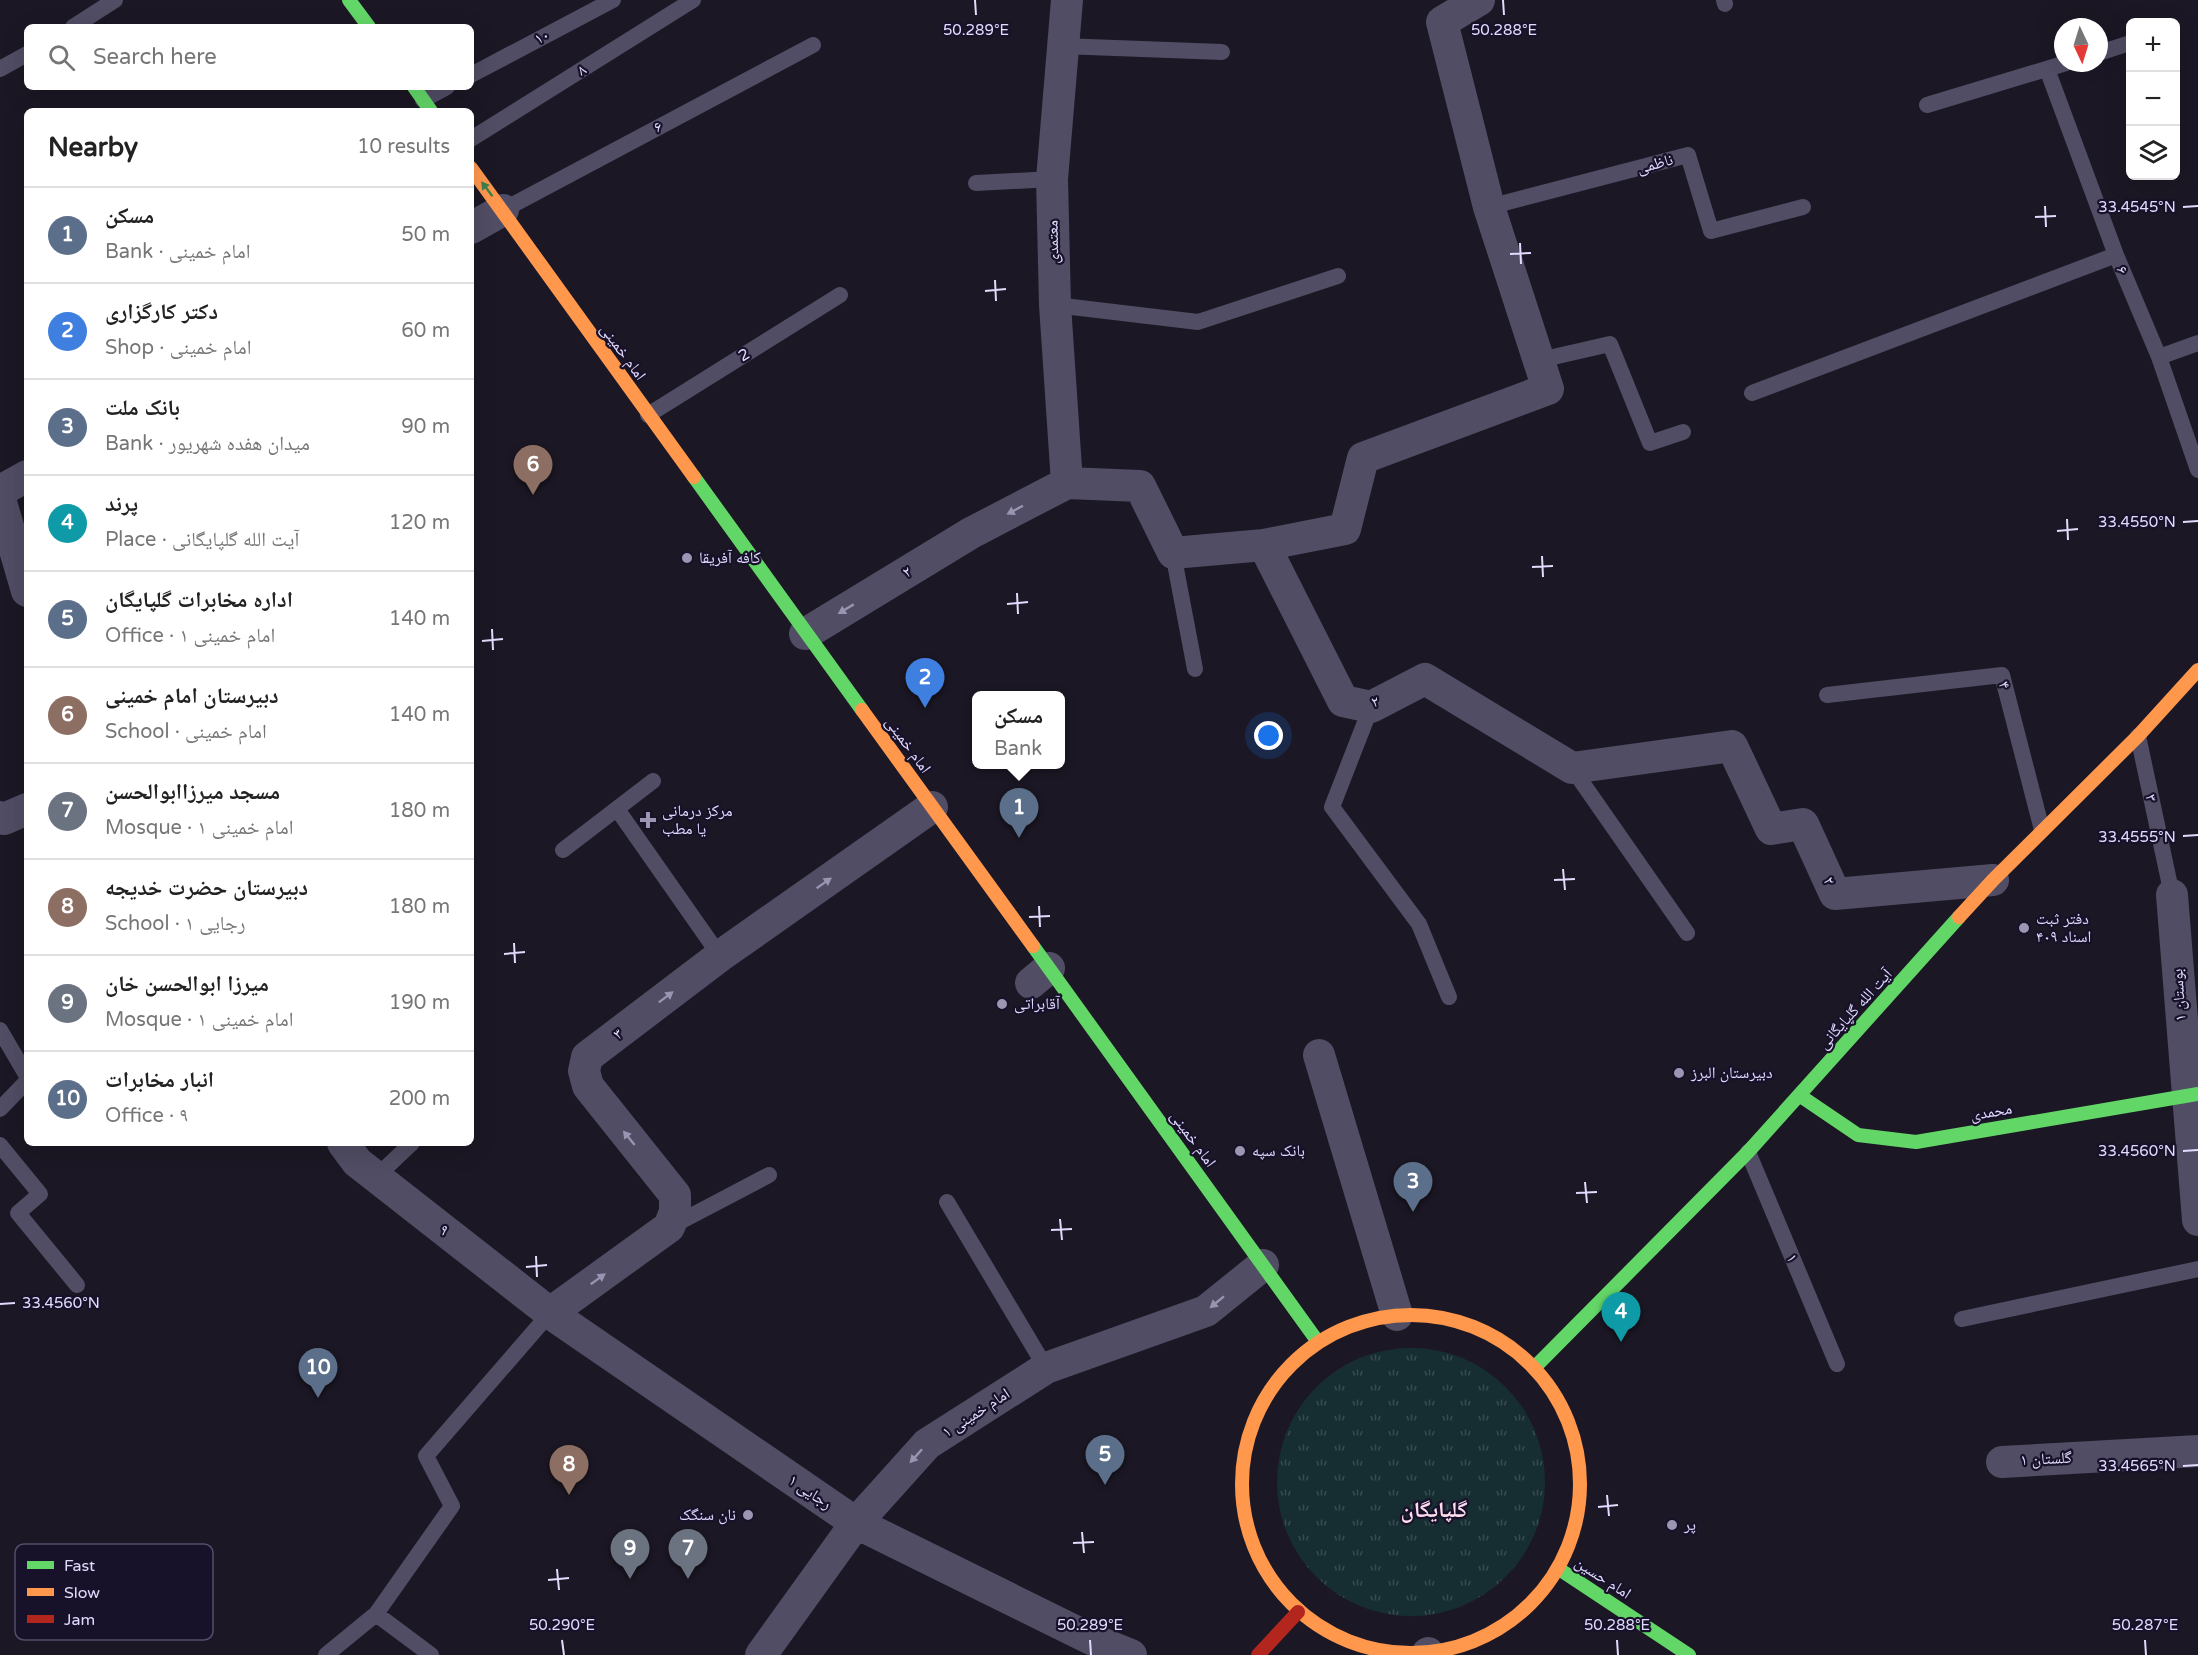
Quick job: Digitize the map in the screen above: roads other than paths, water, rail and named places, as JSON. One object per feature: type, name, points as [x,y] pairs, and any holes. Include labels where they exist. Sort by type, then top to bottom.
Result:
[{"type":"main road","points":[[349,0],[367,24]]},
{"type":"main road","name":"امام خمینی","points":[[474,172],[805,634],[933,807],[1040,976],[1263,1265],[1318,1342]]},
{"type":"main road","name":"آیت الله گلپایگانی","points":[[1534,1367],[1748,1152],[1993,880],[2138,736],[2198,670]]},
{"type":"main road","name":"محمدی","points":[[1799,1095],[1858,1135],[1916,1142],[2192,1095]]},
{"type":"main road","points":[[1397,1315],[1448,1319],[1495,1337],[1534,1367],[1560,1403],[1578,1454],[1581,1486],[1575,1529],[1559,1569],[1534,1601],[1504,1626],[1467,1644],[1429,1654],[1382,1651],[1337,1637],[1298,1612],[1273,1584],[1254,1551],[1243,1514],[1242,1465],[1255,1417],[1281,1375],[1318,1342],[1356,1324],[1397,1315]]},
{"type":"main road","name":"امام حسین","points":[[1559,1569],[1689,1655]]},
{"type":"main road","points":[[1258,1655],[1298,1612]]},
{"type":"street","name":"معتمدی","points":[[1066,0],[1052,179],[1055,305],[1066,483]]},
{"type":"street","points":[[1066,483],[1140,486],[1173,553],[1264,545],[1345,529],[1363,458],[1548,389],[1489,207],[1442,22],[1479,0]]},
{"type":"street","points":[[474,226],[502,210]]},
{"type":"street","points":[[0,491],[24,478]]},
{"type":"street","name":"۲","points":[[805,634],[971,533],[1066,483]]},
{"type":"street","points":[[0,499],[24,581]]},
{"type":"street","name":"۲","points":[[1264,545],[1343,701],[1371,707],[1425,679],[1572,768],[1732,746],[1771,829],[1803,824],[1835,894],[1993,880]]},
{"type":"street","name":"۳","points":[[669,1227],[675,1212],[675,1195],[588,1086],[584,1071],[587,1058],[720,956],[933,807]]},
{"type":"street","name":"بوستان ۱","points":[[2172,895],[2192,1095]]},
{"type":"street","points":[[1319,1055],[1397,1315]]},
{"type":"street","points":[[2192,1095],[2198,1220]]},
{"type":"street","name":"۹","points":[[345,1146],[357,1162],[550,1313]]},
{"type":"street","points":[[550,1313],[669,1227]]},
{"type":"street","name":"امام خمینی ۱","points":[[761,1655],[856,1523],[927,1444],[1046,1368],[1206,1311],[1263,1265]]},
{"type":"street","name":"رجایی ۱","points":[[550,1313],[856,1523],[1089,1647],[1131,1655]]},
{"type":"street","name":"گلستان ۱","points":[[2002,1462],[2198,1451]]},
{"type":"lane","points":[[78,24],[115,0]]},
{"type":"lane","name":"۱۰","points":[[474,73],[613,0]]},
{"type":"lane","name":"۸","points":[[474,137],[693,0]]},
{"type":"lane","points":[[2108,50],[2126,44]]},
{"type":"lane","name":"۶","points":[[502,210],[813,45]]},
{"type":"lane","points":[[1062,46],[1222,52]]},
{"type":"lane","points":[[0,69],[24,56]]},
{"type":"lane","points":[[1927,105],[2054,67]]},
{"type":"lane","name":"۶","points":[[2047,69],[2116,255],[2158,357],[2198,470]]},
{"type":"lane","points":[[422,99],[441,90]]},
{"type":"lane","name":"ناظمی","points":[[1489,207],[1688,156],[1711,231],[1803,207]]},
{"type":"lane","points":[[976,183],[1052,179]]},
{"type":"lane","points":[[1752,393],[2116,255]]},
{"type":"lane","points":[[1055,305],[1198,322],[1338,276]]},
{"type":"lane","name":"2","points":[[648,415],[840,295]]},
{"type":"lane","points":[[2158,357],[2198,343]]},
{"type":"lane","points":[[1539,360],[1610,344],[1650,442],[1683,432]]},
{"type":"lane","points":[[1173,553],[1195,669]]},
{"type":"lane","name":"۴","points":[[1827,695],[2002,675],[2042,830]]},
{"type":"lane","points":[[1371,707],[1332,807],[1419,924],[1449,996]]},
{"type":"lane","name":"۳","points":[[2138,736],[2172,895]]},
{"type":"lane","points":[[1572,768],[1687,933]]},
{"type":"lane","points":[[563,850],[653,781]]},
{"type":"lane","points":[[617,809],[720,956]]},
{"type":"lane","points":[[0,1030],[24,1071]]},
{"type":"lane","points":[[0,1109],[24,1085]]},
{"type":"lane","points":[[0,1145],[40,1194],[18,1213],[77,1285]]},
{"type":"lane","points":[[376,1177],[409,1146]]},
{"type":"lane","name":"۱","points":[[1748,1152],[1836,1364]]},
{"type":"lane","points":[[669,1227],[769,1175]]},
{"type":"lane","points":[[947,1202],[1046,1368]]},
{"type":"lane","points":[[1962,1319],[2198,1269]]},
{"type":"lane","points":[[326,1655],[376,1614],[452,1506],[426,1456],[550,1313]]},
{"type":"lane","points":[[376,1614],[430,1655]]},
{"type":"place","name":"دبیرستان امام خمینی","points":[[533,495]]},
{"type":"place","name":"کافه آفریقا","points":[[687,558]]},
{"type":"place","name":"دکتر کارگزاری","points":[[925,708]]},
{"type":"place","name":"مرکز درمانی یا مطب","points":[[648,820]]},
{"type":"place","name":"مسکن","points":[[1019,838]]},
{"type":"place","name":"دفتر ثبت اسناد ۴۰۹","points":[[2024,928]]},
{"type":"place","name":"آقابراتی","points":[[1002,1004]]},
{"type":"place","name":"دبیرستان البرز","points":[[1679,1073]]},
{"type":"place","name":"بانک سپه","points":[[1240,1151]]},
{"type":"place","name":"بانک ملت","points":[[1413,1212]]},
{"type":"place","name":"پرند","points":[[1621,1342]]},
{"type":"place","name":"انبار مخابرات","points":[[318,1398]]},
{"type":"place","name":"اداره مخابرات گلپایگان","points":[[1105,1485]]},
{"type":"place","name":"دبیرستان حضرت خدیجه","points":[[569,1495]]},
{"type":"place","name":"نان سنگک","points":[[748,1515]]},
{"type":"place","name":"پر","points":[[1672,1525]]},
{"type":"place","name":"میرزا ابوالحسن خان","points":[[630,1579]]},
{"type":"place","name":"مسجد میرزاابوالحسن","points":[[688,1579]]},
{"type":"district","name":"گلپایگان","points":[[1434,1510]]}]
